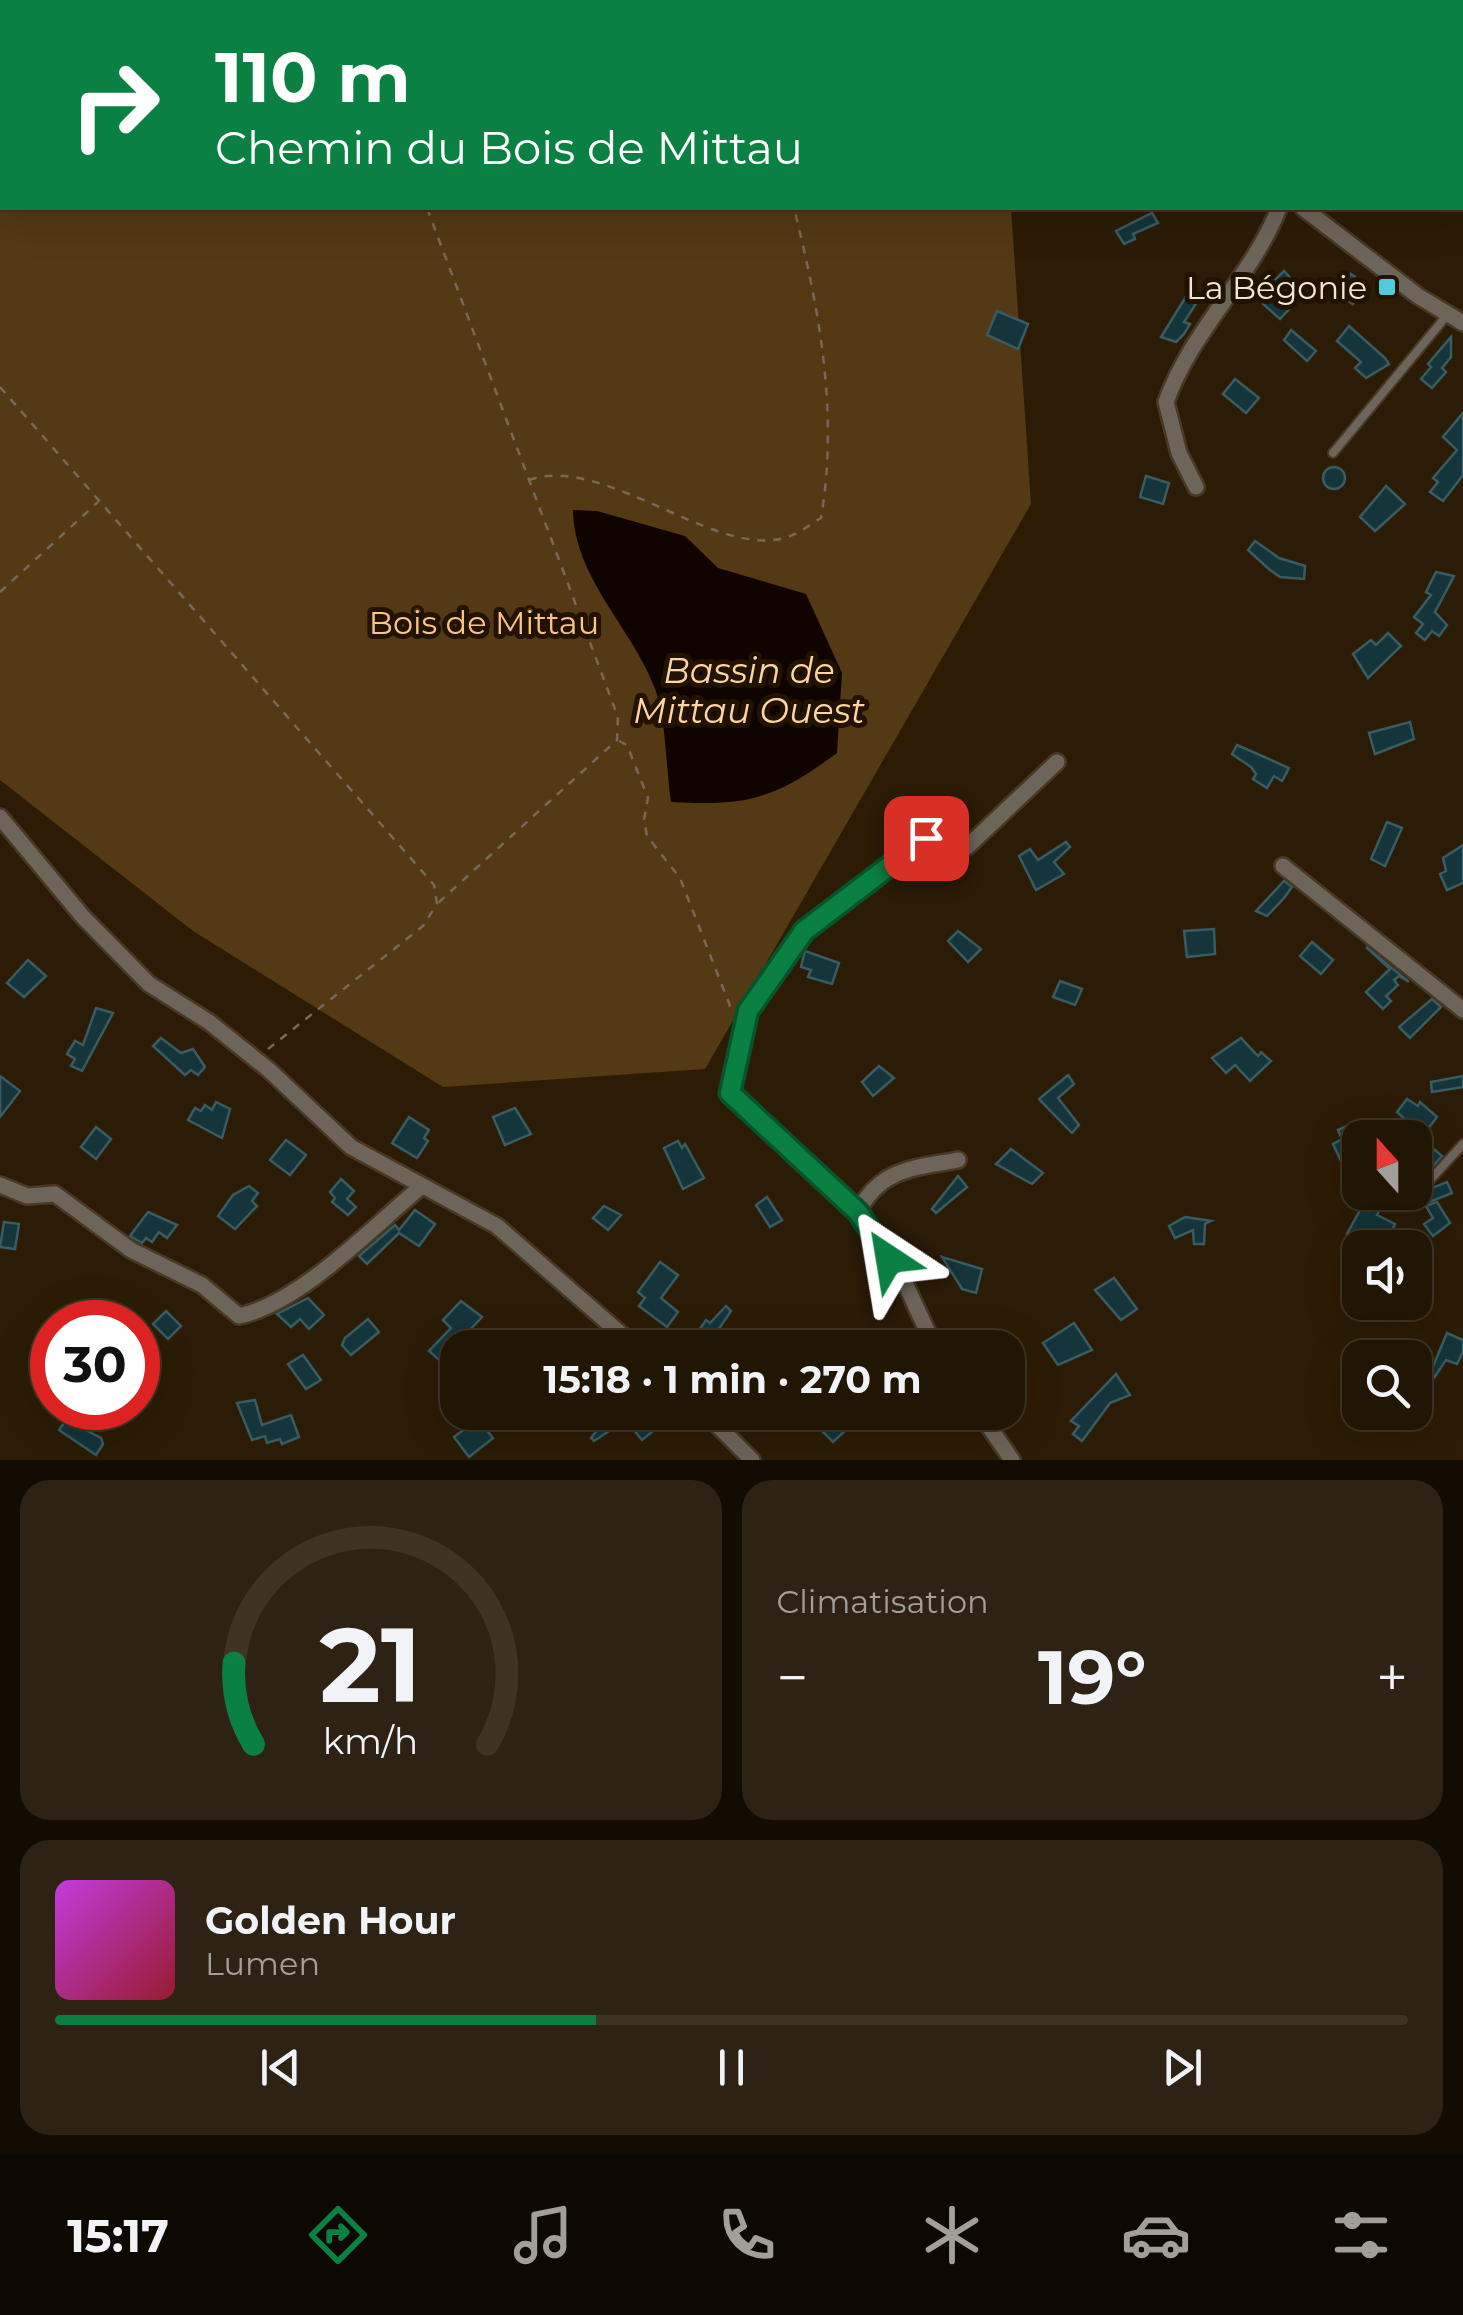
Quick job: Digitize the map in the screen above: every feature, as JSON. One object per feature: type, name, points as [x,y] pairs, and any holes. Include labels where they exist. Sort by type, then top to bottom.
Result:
[{"type":"street","points":[[1196,487],[1179,453],[1166,402],[1224,298],[1269,235],[1278,210]]},
{"type":"street","points":[[1306,210],[1463,323]]},
{"type":"street","points":[[927,1330],[905,1283],[858,1212],[730,1093],[743,1032],[748,1011],[804,931],[926,838],[967,847],[1057,762]]},
{"type":"street","points":[[0,817],[82,917],[149,984],[209,1022],[255,1059],[351,1147],[498,1226],[616,1330]]},
{"type":"street","points":[[1284,866],[1463,1010]]},
{"type":"street","points":[[858,1212],[874,1188],[898,1170],[958,1160]]},
{"type":"street","points":[[0,1185],[26,1196],[55,1194],[130,1250],[202,1285],[239,1316],[265,1310],[296,1289],[422,1186]]},
{"type":"street","points":[[722,1430],[752,1460]]},
{"type":"street","points":[[991,1430],[1012,1460]]},
{"type":"lane","points":[[1333,454],[1448,314]]},
{"type":"lane","points":[[1432,1178],[1463,1144]]},
{"type":"path","points":[[255,1059],[423,926],[437,904],[617,740],[618,716],[428,210]]},
{"type":"path","points":[[528,480],[548,473],[598,485],[746,539],[778,540],[821,518],[827,409],[824,336],[794,210]]},
{"type":"path","points":[[0,387],[424,870],[434,885],[437,904]]},
{"type":"path","points":[[0,592],[100,501]]},
{"type":"path","points":[[617,740],[626,746],[647,796],[647,836],[680,878],[743,1032]]},
{"type":"green space","name":"Bois de Mittau","points":[[0,210],[1011,210],[1031,504],[705,1069],[443,1087],[193,931],[0,780]]},
{"type":"water","name":"Bassin de Mittau Ouest","points":[[573,510],[597,511],[685,536],[718,568],[806,594],[842,673],[837,753],[796,781],[760,796],[721,802],[671,802],[654,686],[593,580],[576,534]]},
{"type":"building","points":[[1152,213],[1158,223],[1133,234],[1135,239],[1124,244],[1116,231]]},
{"type":"building","points":[[1284,271],[1304,293],[1280,319],[1263,304],[1274,292],[1268,287]]},
{"type":"building","points":[[1351,274],[1367,286],[1353,304],[1338,294]]},
{"type":"building","points":[[1190,290],[1201,296],[1184,322],[1190,324],[1184,334],[1176,342],[1161,337]]},
{"type":"building","points":[[997,311],[1028,324],[1018,349],[987,335]]},
{"type":"building","points":[[1349,326],[1389,364],[1366,378],[1355,368],[1361,362],[1337,341]]},
{"type":"building","points":[[1291,330],[1316,351],[1307,361],[1284,340]]},
{"type":"building","points":[[1451,337],[1451,357],[1442,368],[1446,372],[1432,388],[1421,379],[1431,367],[1428,364]]},
{"type":"building","points":[[1235,379],[1259,398],[1246,413],[1223,394]]},
{"type":"building","points":[[1463,413],[1463,475],[1443,501],[1430,492],[1438,482],[1433,478],[1457,450],[1443,437]]},
{"type":"building","points":[[1334,467],[1342,470],[1342,486],[1334,489],[1326,486],[1323,478],[1326,470]]},
{"type":"building","points":[[1146,476],[1169,483],[1163,504],[1140,497]]},
{"type":"building","points":[[1386,486],[1405,504],[1375,531],[1360,517]]},
{"type":"building","points":[[1255,541],[1279,558],[1305,566],[1304,579],[1280,577],[1270,570],[1248,550]]},
{"type":"building","points":[[1436,572],[1454,576],[1435,612],[1447,625],[1439,636],[1432,631],[1425,640],[1416,633],[1423,624],[1414,617],[1431,595],[1426,592]]},
{"type":"building","points":[[1388,633],[1401,646],[1368,678],[1353,654],[1371,640],[1376,645]]},
{"type":"building","points":[[1410,722],[1414,739],[1375,754],[1369,733]]},
{"type":"building","points":[[1237,745],[1289,768],[1282,781],[1274,776],[1267,788],[1253,779],[1256,774],[1251,767],[1232,754]]},
{"type":"building","points":[[1387,822],[1402,828],[1385,866],[1371,859]]},
{"type":"building","points":[[1066,842],[1070,847],[1054,862],[1064,874],[1036,890],[1019,856],[1030,849],[1038,860]]},
{"type":"building","points":[[1463,845],[1463,883],[1447,890],[1440,874],[1446,871],[1443,858]]},
{"type":"building","points":[[1284,881],[1292,887],[1284,898],[1267,916],[1256,911]]},
{"type":"building","points":[[1214,929],[1215,954],[1187,957],[1184,931]]},
{"type":"building","points":[[958,931],[981,949],[968,962],[948,941]]},
{"type":"building","points":[[1312,942],[1333,960],[1321,974],[1300,956]]},
{"type":"building","points":[[1366,947],[1409,982],[1399,976],[1394,980],[1398,985],[1386,996],[1391,1001],[1383,1009],[1366,992],[1390,969]]},
{"type":"building","points":[[805,951],[839,963],[832,984],[808,977],[811,970],[801,967]]},
{"type":"building","points":[[28,960],[46,976],[24,997],[7,983]]},
{"type":"building","points":[[1060,981],[1082,989],[1075,1005],[1053,997]]},
{"type":"building","points":[[1432,999],[1441,1007],[1410,1038],[1399,1027]]},
{"type":"building","points":[[96,1008],[113,1013],[82,1071],[71,1066],[75,1059],[67,1054],[75,1041],[83,1045]]},
{"type":"building","points":[[161,1038],[181,1053],[193,1049],[205,1067],[198,1075],[191,1070],[185,1075],[153,1046]]},
{"type":"building","points":[[1241,1038],[1258,1056],[1261,1052],[1271,1061],[1250,1081],[1235,1065],[1226,1073],[1212,1058]]},
{"type":"building","points":[[879,1066],[894,1078],[873,1096],[862,1082]]},
{"type":"building","points":[[1068,1075],[1074,1084],[1058,1098],[1079,1125],[1072,1133],[1039,1099]]},
{"type":"building","points":[[0,1076],[20,1091],[0,1117]]},
{"type":"building","points":[[1463,1076],[1463,1087],[1432,1092],[1431,1082]]},
{"type":"building","points":[[1407,1099],[1418,1106],[1420,1102],[1437,1117],[1432,1124],[1432,1120],[1406,1120],[1397,1112]]},
{"type":"building","points":[[216,1102],[230,1109],[222,1138],[188,1120],[195,1108],[201,1111],[205,1105],[212,1110]]},
{"type":"building","points":[[515,1108],[531,1134],[505,1145],[493,1117]]},
{"type":"building","points":[[409,1117],[429,1130],[424,1138],[428,1141],[417,1158],[392,1143]]},
{"type":"building","points":[[96,1127],[111,1139],[96,1159],[81,1147]]},
{"type":"building","points":[[1342,1139],[1341,1161],[1333,1144]]},
{"type":"building","points":[[286,1140],[306,1155],[290,1175],[270,1160]]},
{"type":"building","points":[[678,1141],[682,1148],[685,1144],[704,1178],[683,1189],[664,1148]]},
{"type":"building","points":[[1432,1147],[1442,1156],[1432,1165]]},
{"type":"building","points":[[1011,1149],[1043,1173],[1032,1184],[996,1164]]},
{"type":"building","points":[[958,1176],[967,1187],[936,1213],[932,1209]]},
{"type":"building","points":[[341,1179],[354,1191],[347,1199],[356,1207],[348,1215],[332,1202],[335,1198],[330,1192]]},
{"type":"building","points":[[1447,1182],[1452,1193],[1432,1201],[1432,1188]]},
{"type":"building","points":[[249,1186],[258,1193],[252,1201],[257,1206],[235,1229],[218,1216],[233,1195]]},
{"type":"building","points":[[767,1197],[782,1220],[770,1227],[756,1205]]},
{"type":"building","points":[[1437,1202],[1450,1223],[1433,1236],[1424,1224],[1433,1218],[1428,1210],[1432,1210],[1432,1204]]},
{"type":"building","points":[[604,1206],[621,1215],[608,1230],[593,1218]]},
{"type":"building","points":[[415,1210],[435,1224],[419,1246],[399,1233],[367,1264],[359,1256],[395,1225],[399,1230]]},
{"type":"building","points":[[1360,1210],[1380,1210],[1377,1215],[1395,1224],[1392,1230],[1349,1230]]},
{"type":"building","points":[[148,1212],[177,1225],[167,1238],[159,1232],[152,1242],[146,1238],[142,1243],[130,1236]]},
{"type":"building","points":[[1185,1217],[1211,1221],[1205,1224],[1204,1244],[1194,1244],[1193,1230],[1175,1238],[1169,1226]]},
{"type":"building","points":[[4,1222],[19,1224],[15,1249],[0,1247]]},
{"type":"building","points":[[942,1257],[982,1269],[976,1293],[962,1289]]},
{"type":"building","points":[[660,1262],[678,1275],[661,1298],[678,1312],[667,1327],[639,1306],[645,1298],[638,1292]]},
{"type":"building","points":[[1114,1278],[1137,1309],[1121,1320],[1095,1290]]},
{"type":"building","points":[[308,1298],[324,1315],[309,1329],[300,1319],[291,1327],[277,1314]]},
{"type":"building","points":[[461,1301],[482,1317],[470,1330],[449,1330],[443,1320]]},
{"type":"building","points":[[726,1306],[731,1311],[718,1330],[699,1330],[706,1320],[710,1323]]},
{"type":"building","points":[[166,1311],[181,1326],[168,1339],[160,1331],[160,1317]]},
{"type":"building","points":[[368,1319],[379,1332],[351,1355],[342,1345],[345,1338]]},
{"type":"building","points":[[1074,1323],[1092,1350],[1058,1365],[1043,1343]]},
{"type":"building","points":[[1447,1333],[1463,1340],[1457,1364],[1446,1360],[1434,1378],[1432,1369]]},
{"type":"building","points":[[440,1340],[440,1361],[429,1351]]},
{"type":"building","points":[[303,1355],[321,1380],[306,1389],[288,1364]]},
{"type":"building","points":[[1116,1374],[1130,1395],[1110,1403],[1082,1441],[1073,1434],[1079,1426],[1071,1421]]},
{"type":"building","points":[[255,1400],[262,1425],[291,1415],[299,1437],[282,1444],[280,1439],[267,1443],[265,1436],[252,1440],[237,1403]]},
{"type":"building","points":[[59,1430],[85,1430],[101,1438],[103,1444],[96,1455]]},
{"type":"building","points":[[463,1430],[487,1430],[493,1438],[469,1457],[454,1437]]},
{"type":"building","points":[[597,1430],[611,1430],[594,1441],[591,1438]]},
{"type":"building","points":[[634,1430],[654,1430],[642,1440]]},
{"type":"building","points":[[821,1430],[846,1430],[833,1442]]},
{"type":"place","name":"La Bégonie","points":[[1387,287]]},
{"type":"route","points":[[889,1259],[858,1212],[730,1093],[748,1011],[804,931],[926,838]]}]
